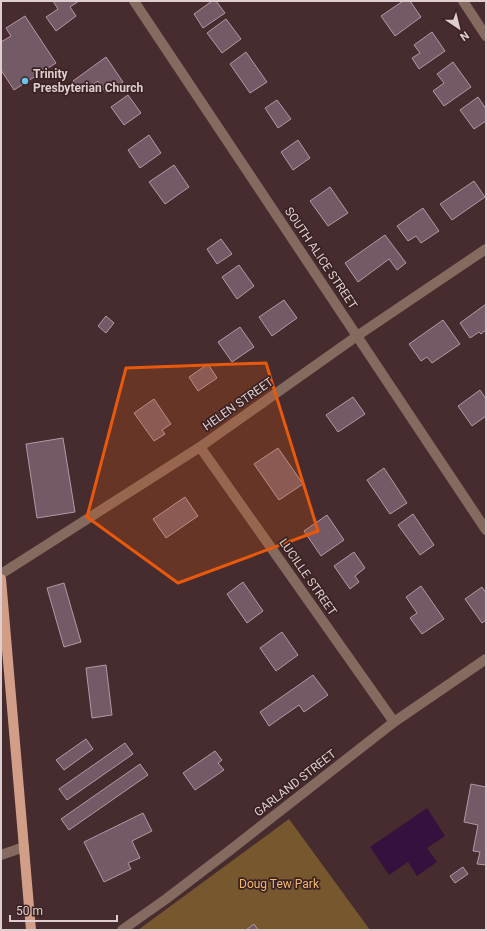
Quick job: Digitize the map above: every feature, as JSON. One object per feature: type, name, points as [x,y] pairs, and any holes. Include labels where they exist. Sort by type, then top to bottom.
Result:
[{"type":"main road","points":[[1,579],[31,930]]},
{"type":"street","name":"SOUTH ALICE STREET","points":[[134,1],[486,530]]},
{"type":"street","points":[[463,1],[486,36]]},
{"type":"street","name":"HELEN STREET","points":[[1,574],[200,447],[356,336],[486,249]]},
{"type":"street","name":"LUCILLE STREET","points":[[200,447],[394,722]]},
{"type":"street","name":"GARLAND STREET","points":[[122,930],[229,851],[394,722],[486,659]]},
{"type":"street","points":[[1,855],[24,847]]},
{"type":"highlighted area","points":[[266,363],[318,531],[178,583],[87,517],[126,368]]},
{"type":"green space","name":"Doug Tew Park","points":[[289,819],[370,930],[138,930]]},
{"type":"shaded area","points":[[427,808],[445,836],[427,848],[437,862],[417,876],[408,862],[389,875],[370,847]]},
{"type":"building","points":[[53,1],[79,1],[70,7],[76,16],[56,31],[46,17],[58,9]]},
{"type":"building","points":[[212,1],[216,1],[225,13],[203,28],[194,14]]},
{"type":"building","points":[[403,1],[410,1],[421,17],[395,36],[381,16]]},
{"type":"building","points":[[25,16],[56,63],[14,90],[1,70],[1,42],[11,36],[6,28]]},
{"type":"building","points":[[226,19],[241,39],[222,53],[207,33]]},
{"type":"building","points":[[432,32],[445,51],[419,69],[412,58],[420,53],[414,45]]},
{"type":"building","points":[[246,52],[267,82],[250,93],[230,64]]},
{"type":"building","points":[[106,57],[123,82],[106,93],[98,81],[81,93],[73,81]]},
{"type":"building","points":[[453,62],[471,87],[444,106],[433,91],[444,83],[437,74]]},
{"type":"building","points":[[128,95],[141,113],[124,125],[111,107]]},
{"type":"building","points":[[478,97],[486,109],[486,121],[474,129],[460,110]]},
{"type":"building","points":[[277,100],[291,119],[278,128],[265,108]]},
{"type":"building","points":[[149,135],[161,153],[140,168],[128,150]]},
{"type":"building","points":[[298,140],[310,158],[293,170],[281,152]]},
{"type":"building","points":[[174,165],[189,187],[165,204],[149,182]]},
{"type":"building","points":[[474,181],[485,197],[452,220],[440,204]]},
{"type":"building","points":[[330,187],[348,213],[328,226],[310,201]]},
{"type":"building","points":[[423,208],[439,231],[421,243],[416,236],[408,241],[397,226]]},
{"type":"building","points":[[385,235],[406,263],[397,270],[389,259],[358,282],[345,263]]},
{"type":"building","points":[[221,239],[232,254],[217,264],[207,249]]},
{"type":"building","points":[[239,265],[254,286],[237,299],[222,277]]},
{"type":"building","points":[[284,300],[297,318],[272,336],[259,317]]},
{"type":"building","points":[[486,304],[486,330],[481,334],[479,332],[470,338],[460,323]]},
{"type":"building","points":[[106,316],[114,323],[106,333],[98,326]]},
{"type":"building","points":[[443,320],[460,344],[432,363],[427,357],[421,361],[409,344]]},
{"type":"building","points":[[240,327],[254,347],[232,362],[218,342]]},
{"type":"building","points":[[208,364],[217,378],[198,391],[189,377]]},
{"type":"building","points":[[480,390],[486,399],[486,416],[472,426],[458,406]]},
{"type":"building","points":[[353,397],[365,414],[338,432],[326,415]]},
{"type":"building","points":[[154,399],[171,424],[162,430],[165,434],[154,441],[134,413]]},
{"type":"building","points":[[63,438],[75,512],[37,518],[26,444]]},
{"type":"building","points":[[278,448],[303,484],[279,500],[254,464]]},
{"type":"building","points":[[384,468],[407,503],[390,514],[367,480]]},
{"type":"building","points":[[185,497],[198,516],[166,538],[153,519]]},
{"type":"building","points":[[413,514],[434,545],[420,555],[398,525]]},
{"type":"building","points":[[327,515],[344,540],[321,556],[304,531]]},
{"type":"building","points":[[354,552],[365,568],[355,576],[359,582],[350,589],[334,566]]},
{"type":"building","points":[[243,582],[263,611],[247,623],[227,594]]},
{"type":"building","points":[[64,583],[81,642],[64,647],[47,588]]},
{"type":"building","points":[[421,586],[444,619],[422,634],[410,618],[417,613],[406,597]]},
{"type":"building","points":[[482,587],[486,593],[486,620],[482,623],[465,599]]},
{"type":"building","points":[[282,632],[298,655],[276,671],[260,648]]},
{"type":"building","points":[[106,665],[112,715],[92,718],[86,668]]},
{"type":"building","points":[[313,675],[328,695],[304,712],[299,705],[269,726],[260,712]]},
{"type":"building","points":[[86,739],[93,749],[64,770],[56,760]]},
{"type":"building","points":[[125,743],[133,754],[67,800],[59,789]]},
{"type":"building","points":[[215,751],[222,760],[218,763],[224,770],[195,790],[183,773]]},
{"type":"building","points":[[140,764],[148,775],[69,830],[61,819]]},
{"type":"building","points":[[471,784],[486,787],[486,865],[477,864],[480,852],[473,851],[478,825],[464,822]]},
{"type":"building","points":[[143,813],[152,831],[132,841],[140,858],[128,863],[131,869],[104,882],[84,842]]},
{"type":"building","points":[[463,867],[468,874],[455,883],[450,876]]},
{"type":"building","points":[[254,924],[258,930],[246,930]]},
{"type":"place","name":"Trinity Presbyterian Church","points":[[25,81]]}]
